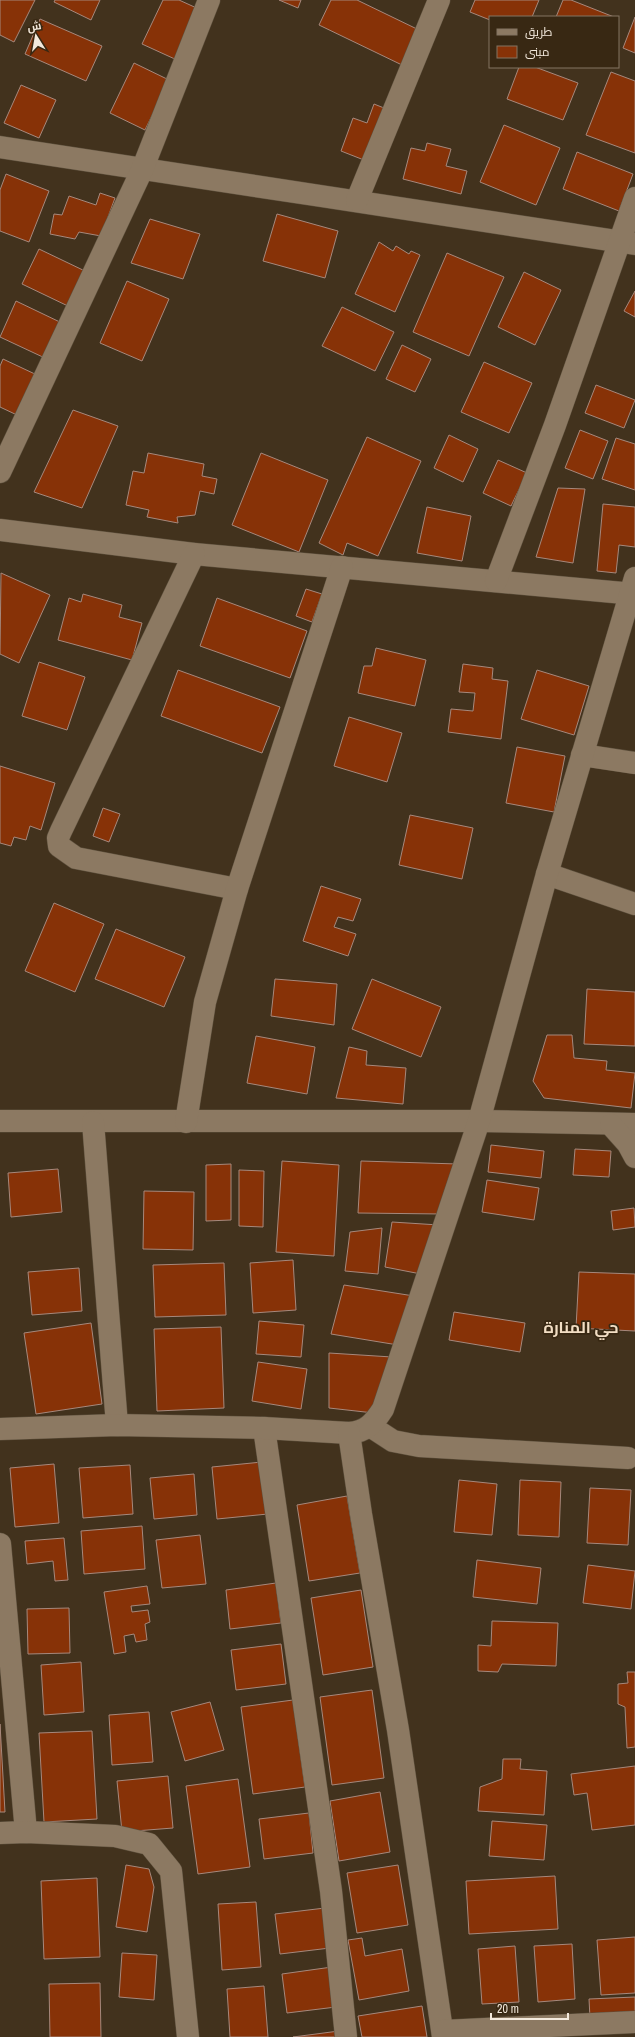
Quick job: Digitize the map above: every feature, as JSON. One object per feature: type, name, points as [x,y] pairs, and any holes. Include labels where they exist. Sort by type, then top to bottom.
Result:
[{"type":"street","points":[[0,472],[142,170],[209,0]]},
{"type":"street","points":[[356,200],[439,0]]},
{"type":"street","points":[[0,147],[142,170],[356,200],[407,210],[627,243]]},
{"type":"street","points":[[496,581],[555,425],[627,243],[635,198]]},
{"type":"street","points":[[0,530],[194,554],[496,581],[633,588],[547,874],[479,1121],[383,1409],[370,1426],[360,1432],[349,1433],[264,1428],[117,1425],[0,1429]]},
{"type":"street","points":[[194,554],[61,830],[58,838],[59,846],[67,854],[76,858],[237,889]]},
{"type":"street","points":[[186,1122],[205,1002],[237,889],[342,567]]},
{"type":"street","points":[[582,755],[635,763]]},
{"type":"street","points":[[547,874],[635,904]]},
{"type":"street","points":[[0,1121],[479,1121],[611,1125],[635,1124]]},
{"type":"street","points":[[93,1122],[117,1425]]},
{"type":"street","points":[[611,1125],[628,1144],[635,1157]]},
{"type":"street","points":[[370,1426],[392,1442],[419,1446],[628,1458]]},
{"type":"street","points":[[264,1428],[331,1891],[346,2037]]},
{"type":"street","points":[[349,1433],[398,1730],[443,2034],[635,2022]]},
{"type":"street","points":[[0,1544],[26,1832]]},
{"type":"street","points":[[0,1833],[26,1832],[115,1836],[149,1844],[171,1871],[188,2037]]},
{"type":"building","points":[[0,0],[35,0],[14,42],[0,35]]},
{"type":"building","points":[[55,0],[100,0],[91,20],[54,2]]},
{"type":"building","points":[[163,0],[179,0],[201,10],[177,60],[142,44]]},
{"type":"building","points":[[279,0],[301,0],[298,8]]},
{"type":"building","points":[[331,0],[357,0],[419,30],[402,65],[319,25]]},
{"type":"building","points":[[475,0],[539,0],[532,16],[489,16],[489,20],[470,12]]},
{"type":"building","points":[[563,0],[571,0],[611,16],[556,16]]},
{"type":"building","points":[[635,17],[635,53],[623,48]]},
{"type":"building","points":[[40,19],[102,46],[86,81],[25,54]]},
{"type":"building","points":[[134,63],[169,80],[145,130],[110,113]]},
{"type":"building","points":[[519,68],[538,68],[578,83],[563,120],[507,99]]},
{"type":"building","points":[[611,72],[635,81],[635,153],[586,135]]},
{"type":"building","points":[[21,85],[56,100],[39,138],[4,123]]},
{"type":"building","points":[[374,104],[389,110],[369,162],[341,151],[353,118],[367,123]]},
{"type":"building","points":[[504,125],[560,148],[536,205],[480,182]]},
{"type":"building","points":[[427,143],[451,149],[446,166],[467,171],[461,194],[403,179],[411,148],[425,151]]},
{"type":"building","points":[[577,152],[633,174],[619,211],[563,189]]},
{"type":"building","points":[[6,174],[49,191],[29,242],[0,231],[0,190]]},
{"type":"building","points":[[100,193],[115,198],[101,236],[79,232],[75,239],[50,234],[54,214],[62,215],[69,196],[96,205]]},
{"type":"building","points":[[277,214],[338,231],[325,278],[263,261]]},
{"type":"building","points":[[150,219],[200,234],[183,279],[131,263]]},
{"type":"building","points":[[379,242],[393,251],[396,246],[409,254],[411,251],[420,255],[395,312],[355,294]]},
{"type":"building","points":[[39,249],[87,272],[70,307],[22,284]]},
{"type":"building","points":[[447,253],[504,277],[469,356],[413,332]]},
{"type":"building","points":[[524,272],[561,290],[535,345],[498,327]]},
{"type":"building","points":[[127,281],[169,299],[142,361],[100,343]]},
{"type":"building","points":[[635,291],[635,317],[624,311]]},
{"type":"building","points":[[16,301],[64,324],[47,359],[0,337]]},
{"type":"building","points":[[342,307],[394,332],[375,371],[322,346]]},
{"type":"building","points":[[402,345],[431,359],[415,392],[386,379]]},
{"type":"building","points":[[3,359],[37,375],[17,415],[0,407],[0,366]]},
{"type":"building","points":[[484,362],[532,383],[509,433],[461,412]]},
{"type":"building","points":[[596,385],[635,400],[624,428],[585,413]]},
{"type":"building","points":[[73,410],[118,426],[82,508],[34,492]]},
{"type":"building","points":[[580,430],[608,441],[593,479],[565,468]]},
{"type":"building","points":[[449,435],[478,449],[463,482],[434,468]]},
{"type":"building","points":[[367,437],[421,461],[378,556],[347,543],[343,555],[319,543]]},
{"type":"building","points":[[616,438],[635,444],[635,490],[602,479]]},
{"type":"building","points":[[148,453],[204,464],[202,476],[217,479],[214,494],[200,491],[195,515],[177,517],[178,523],[147,517],[149,510],[126,505],[133,471],[144,473]]},
{"type":"building","points":[[261,453],[328,480],[299,552],[232,525]]},
{"type":"building","points":[[498,460],[527,473],[511,506],[483,493]]},
{"type":"building","points":[[558,488],[585,489],[573,563],[536,557]]},
{"type":"building","points":[[603,504],[635,507],[635,547],[619,545],[616,573],[597,571]]},
{"type":"building","points":[[427,507],[471,516],[462,561],[417,553]]},
{"type":"building","points":[[1,573],[50,595],[19,663],[0,654]]},
{"type":"building","points":[[306,589],[322,594],[312,622],[296,616]]},
{"type":"building","points":[[83,594],[122,605],[119,617],[142,623],[132,660],[58,640],[69,598],[81,602]]},
{"type":"building","points":[[217,598],[307,631],[290,678],[200,646]]},
{"type":"building","points":[[376,648],[426,660],[415,706],[358,693],[364,666],[372,666]]},
{"type":"building","points":[[39,662],[85,677],[67,730],[22,716]]},
{"type":"building","points":[[463,664],[493,668],[492,679],[508,681],[501,739],[448,732],[451,709],[473,711],[475,693],[459,692]]},
{"type":"building","points":[[178,670],[280,707],[262,753],[161,716]]},
{"type":"building","points":[[537,670],[589,686],[574,735],[521,719]]},
{"type":"building","points":[[349,717],[402,733],[387,782],[334,766]]},
{"type":"building","points":[[517,747],[565,756],[554,812],[506,803]]},
{"type":"building","points":[[0,766],[55,783],[41,830],[30,826],[26,840],[14,837],[11,846],[0,843]]},
{"type":"building","points":[[103,808],[120,814],[109,842],[93,836]]},
{"type":"building","points":[[410,815],[473,828],[462,879],[399,865]]},
{"type":"building","points":[[321,886],[361,899],[353,921],[338,917],[334,927],[356,934],[348,956],[303,941]]},
{"type":"building","points":[[54,903],[104,924],[75,992],[25,971]]},
{"type":"building","points":[[116,929],[185,957],[164,1007],[95,979]]},
{"type":"building","points":[[275,979],[337,984],[334,1025],[271,1016]]},
{"type":"building","points":[[372,979],[441,1007],[421,1057],[352,1029]]},
{"type":"building","points":[[587,989],[635,992],[635,1046],[584,1044]]},
{"type":"building","points":[[547,1035],[572,1035],[574,1058],[607,1061],[606,1070],[635,1073],[631,1108],[544,1098],[533,1081]]},
{"type":"building","points":[[256,1036],[315,1047],[307,1094],[247,1083]]},
{"type":"building","points":[[349,1047],[367,1051],[366,1065],[406,1068],[403,1104],[336,1098]]},
{"type":"building","points":[[491,1145],[544,1151],[541,1178],[488,1172]]},
{"type":"building","points":[[575,1149],[611,1151],[609,1177],[573,1175]]},
{"type":"building","points":[[282,1161],[339,1165],[334,1256],[276,1252]]},
{"type":"building","points":[[361,1161],[458,1164],[442,1214],[358,1213]]},
{"type":"building","points":[[231,1164],[231,1220],[206,1221],[206,1165]]},
{"type":"building","points":[[58,1169],[62,1212],[11,1217],[8,1173]]},
{"type":"building","points":[[239,1170],[264,1171],[263,1227],[239,1226]]},
{"type":"building","points":[[487,1180],[539,1188],[534,1220],[482,1212]]},
{"type":"building","points":[[144,1191],[194,1192],[193,1250],[143,1249]]},
{"type":"building","points":[[634,1208],[635,1227],[613,1230],[611,1211]]},
{"type":"building","points":[[392,1222],[439,1225],[421,1274],[385,1267]]},
{"type":"building","points":[[382,1228],[378,1274],[345,1271],[350,1232]]},
{"type":"building","points":[[293,1260],[296,1310],[253,1313],[250,1263]]},
{"type":"building","points":[[224,1263],[226,1315],[155,1317],[153,1265]]},
{"type":"building","points":[[79,1268],[82,1311],[32,1315],[28,1272]]},
{"type":"building","points":[[579,1272],[635,1274],[635,1331],[576,1328]]},
{"type":"building","points":[[344,1285],[414,1296],[398,1345],[331,1334]]},
{"type":"building","points":[[454,1312],[525,1323],[520,1352],[449,1340]]},
{"type":"building","points":[[259,1321],[304,1325],[301,1357],[256,1354]]},
{"type":"building","points":[[91,1323],[102,1404],[36,1414],[24,1333]]},
{"type":"building","points":[[221,1327],[224,1408],[157,1411],[154,1329]]},
{"type":"building","points":[[329,1353],[392,1357],[374,1413],[329,1408]]},
{"type":"building","points":[[258,1362],[307,1369],[301,1409],[252,1401]]},
{"type":"building","points":[[262,1462],[268,1514],[217,1519],[212,1467]]},
{"type":"building","points":[[54,1464],[59,1523],[15,1527],[10,1468]]},
{"type":"building","points":[[130,1465],[133,1514],[83,1518],[79,1468]]},
{"type":"building","points":[[194,1474],[197,1515],[154,1519],[150,1478]]},
{"type":"building","points":[[459,1480],[497,1484],[492,1535],[454,1532]]},
{"type":"building","points":[[520,1480],[561,1482],[559,1537],[518,1535]]},
{"type":"building","points":[[590,1488],[631,1490],[628,1545],[587,1543]]},
{"type":"building","points":[[347,1496],[360,1573],[309,1581],[297,1505]]},
{"type":"building","points":[[142,1526],[145,1569],[84,1574],[81,1531]]},
{"type":"building","points":[[200,1535],[206,1584],[162,1588],[156,1540]]},
{"type":"building","points":[[64,1538],[68,1580],[55,1581],[53,1561],[27,1564],[25,1541]]},
{"type":"building","points":[[477,1560],[541,1568],[537,1604],[473,1597]]},
{"type":"building","points":[[588,1565],[635,1571],[631,1609],[583,1603]]},
{"type":"building","points":[[276,1583],[281,1623],[230,1629],[226,1590]]},
{"type":"building","points":[[147,1586],[150,1604],[131,1606],[132,1612],[148,1610],[150,1622],[145,1624],[147,1640],[136,1642],[134,1634],[124,1636],[126,1652],[114,1654],[104,1592]]},
{"type":"building","points":[[361,1590],[373,1667],[323,1675],[311,1598]]},
{"type":"building","points":[[69,1608],[70,1653],[28,1654],[27,1609]]},
{"type":"building","points":[[492,1621],[558,1623],[556,1666],[502,1664],[498,1672],[478,1671],[478,1645],[491,1646]]},
{"type":"building","points":[[281,1644],[286,1684],[236,1690],[231,1650]]},
{"type":"building","points":[[81,1662],[84,1712],[44,1715],[41,1665]]},
{"type":"building","points":[[627,1672],[635,1672],[635,1747],[627,1748],[625,1707],[618,1704],[618,1684],[628,1683]]},
{"type":"building","points":[[372,1690],[384,1778],[332,1785],[320,1697]]},
{"type":"building","points":[[293,1700],[305,1787],[253,1794],[241,1707]]},
{"type":"building","points":[[210,1702],[224,1750],[185,1761],[171,1712]]},
{"type":"building","points":[[149,1712],[153,1762],[112,1765],[109,1715]]},
{"type":"building","points":[[0,1724],[5,1812],[0,1812]]},
{"type":"building","points":[[92,1731],[97,1819],[44,1822],[39,1733]]},
{"type":"building","points":[[503,1759],[521,1759],[520,1769],[547,1771],[544,1815],[478,1811],[480,1787],[502,1779]]},
{"type":"building","points":[[635,1766],[635,1825],[592,1830],[587,1793],[574,1795],[571,1774]]},
{"type":"building","points":[[168,1776],[173,1828],[122,1832],[117,1781]]},
{"type":"building","points":[[238,1779],[250,1867],[198,1874],[186,1786]]},
{"type":"building","points":[[380,1792],[390,1852],[339,1861],[330,1801]]},
{"type":"building","points":[[309,1813],[313,1853],[264,1859],[259,1819]]},
{"type":"building","points":[[492,1821],[547,1825],[544,1860],[489,1856]]},
{"type":"building","points":[[126,1865],[149,1869],[154,1887],[147,1932],[116,1927]]},
{"type":"building","points":[[398,1865],[408,1925],[357,1933],[347,1873]]},
{"type":"building","points":[[555,1876],[558,1929],[469,1934],[466,1881]]},
{"type":"building","points":[[97,1878],[100,1957],[44,1959],[41,1881]]},
{"type":"building","points":[[256,1902],[261,1967],[222,1970],[218,1904]]},
{"type":"building","points":[[325,1908],[330,1948],[280,1954],[275,1914]]},
{"type":"building","points":[[635,1937],[635,1993],[601,1995],[597,1940]]},
{"type":"building","points":[[362,1938],[365,1956],[402,1949],[409,1991],[359,2000],[348,1940]]},
{"type":"building","points":[[572,1944],[575,1999],[538,2002],[534,1946]]},
{"type":"building","points":[[515,1946],[519,2002],[482,2004],[478,1949]]},
{"type":"building","points":[[122,1953],[157,1955],[154,2000],[119,1997]]},
{"type":"building","points":[[332,1967],[336,2007],[287,2013],[282,1974]]},
{"type":"building","points":[[100,1983],[101,2037],[50,2037],[49,1984]]},
{"type":"building","points":[[264,1986],[268,2037],[230,2037],[227,1989]]},
{"type":"building","points":[[635,1997],[635,2015],[590,2018],[589,1999]]},
{"type":"building","points":[[422,2006],[427,2037],[362,2037],[358,2016]]},
{"type":"building","points":[[339,2031],[340,2037],[293,2037]]},
{"type":"district","name":"حي المنارة","points":[[581,1327]]}]
